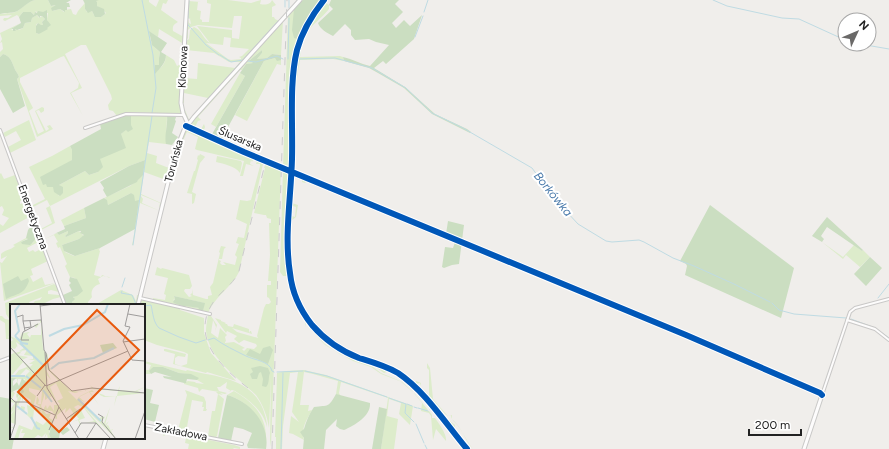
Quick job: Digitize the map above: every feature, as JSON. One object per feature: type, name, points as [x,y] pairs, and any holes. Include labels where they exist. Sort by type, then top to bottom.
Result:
[{"type":"street","name":"Klonowa","points":[[187,0],[181,93],[182,108],[187,125]]},
{"type":"street","name":"Toruńska","points":[[138,304],[178,144],[187,125],[300,0]]},
{"type":"street","points":[[324,0],[304,32],[296,58],[292,110],[292,172],[288,243],[289,269],[296,296],[306,317],[323,336],[338,348],[355,356],[387,367],[407,380],[424,396],[467,449]]},
{"type":"street","points":[[85,128],[126,114],[184,115]]},
{"type":"street","name":"Ślusarska","points":[[187,125],[286,170],[686,335],[822,395]]},
{"type":"street","name":"Energetyczna","points":[[0,130],[65,304]]},
{"type":"street","points":[[140,298],[210,314]]},
{"type":"street","points":[[804,449],[850,312],[854,308],[889,299]]},
{"type":"street","points":[[847,320],[875,329],[889,340]]},
{"type":"street","points":[[0,361],[10,357]]},
{"type":"street","name":"Zakładowa","points":[[145,425],[242,444]]},
{"type":"street","points":[[103,449],[106,439]]},
{"type":"green space","points":[[0,0],[35,0],[17,11],[0,14]]},
{"type":"green space","points":[[35,0],[48,0],[51,6],[57,5],[52,11],[60,9],[64,12],[65,10],[71,9],[73,14],[76,15],[85,3],[85,9],[87,12],[92,11],[94,15],[101,17],[106,13],[97,6],[96,0],[149,0],[149,2],[156,7],[159,0],[168,0],[166,4],[163,3],[161,10],[178,22],[173,26],[173,31],[182,36],[183,33],[183,47],[182,48],[182,43],[159,29],[158,37],[150,32],[150,38],[153,46],[160,52],[159,65],[156,65],[155,73],[163,65],[166,55],[174,60],[177,66],[181,64],[181,54],[182,55],[180,92],[181,113],[128,112],[117,116],[113,111],[109,110],[108,105],[112,99],[111,95],[86,45],[81,45],[65,54],[82,88],[71,93],[83,116],[70,93],[78,88],[79,83],[64,56],[20,78],[20,82],[33,108],[29,111],[38,134],[44,131],[35,111],[42,107],[44,108],[44,111],[41,113],[39,110],[36,111],[46,131],[49,129],[47,126],[50,125],[53,129],[37,137],[17,79],[19,76],[9,57],[3,54],[0,57],[0,52],[3,49],[2,42],[0,43],[2,39],[0,33],[21,23],[11,29],[14,31],[16,31],[15,29],[19,30],[23,28],[25,23],[31,22],[32,18],[37,15],[39,18],[42,16],[45,19],[42,22],[43,25],[38,23],[36,25],[36,33],[39,34],[48,26],[48,13],[37,13],[36,11],[34,15],[31,12],[23,12],[19,17],[17,15],[5,21],[3,20],[4,18],[8,18],[12,15],[0,16],[0,14],[17,11]]},
{"type":"green space","points":[[48,0],[71,0],[66,3],[69,3],[70,7],[67,7],[65,12],[60,9],[52,11],[51,8],[56,5],[51,6]]},
{"type":"green space","points":[[83,0],[99,0],[96,1],[97,6],[104,9],[105,14],[101,17],[95,17],[92,11],[88,13],[85,9]]},
{"type":"green space","points":[[207,0],[228,0],[251,3],[261,0],[260,4],[269,4],[272,0],[276,5],[272,7],[272,17],[279,21],[189,121],[183,112],[185,110],[189,120],[208,98],[184,93],[184,103],[182,103],[184,78],[197,79],[198,63],[235,68],[240,62],[229,62],[214,53],[186,50],[185,53],[186,41],[189,39],[190,30],[194,27],[199,30],[210,43],[197,26],[232,30],[232,38],[239,39],[242,16],[234,16],[232,28],[198,25],[191,27],[188,30],[188,38],[186,40],[187,19],[191,24],[191,19],[187,18],[188,1],[201,2],[198,2],[197,10],[201,11],[200,19],[202,22],[209,22],[211,4],[207,3]],"holes":[[[224,37],[231,38],[230,47],[249,49],[239,57],[241,59],[228,59],[206,43],[223,45]]]},
{"type":"green space","points":[[301,0],[303,0],[294,9],[297,39],[299,38],[302,28],[311,13],[320,0],[322,0],[300,39],[297,40],[294,57],[292,58],[294,60],[291,166],[288,169],[283,167],[288,14]]},
{"type":"green space","points":[[303,0],[320,0],[297,39],[294,38],[292,30],[294,9]]},
{"type":"green space","points":[[331,0],[399,0],[395,4],[403,12],[392,23],[396,28],[404,20],[410,26],[422,15],[414,39],[386,64],[383,61],[374,68],[405,87],[435,114],[471,132],[470,133],[432,114],[404,88],[378,73],[369,68],[344,61],[343,57],[370,66],[389,45],[369,39],[355,40],[351,35],[351,30],[345,24],[333,36],[324,31],[318,23],[333,9],[329,5]]},
{"type":"green space","points":[[325,2],[329,5],[329,9],[309,30],[307,28]]},
{"type":"green space","points":[[47,10],[47,20],[51,25],[47,28],[48,29],[39,34],[36,33],[36,26],[38,23],[43,25],[42,22],[45,19],[42,16],[40,16],[40,18],[37,15],[32,18],[31,22],[25,23],[23,28],[17,30],[15,29],[16,31],[11,29],[21,23],[19,17],[23,12],[31,12],[34,15],[35,12],[43,12]]},
{"type":"green space","points":[[283,20],[281,55],[272,54],[267,58],[257,59],[262,53],[262,50],[248,60],[253,63],[246,64],[198,117],[201,120],[198,121],[195,127],[196,130],[200,131],[204,124],[205,127],[203,133],[232,145],[231,146],[191,128],[189,126],[191,123]]},
{"type":"green space","points":[[149,31],[167,43],[161,52],[166,55],[165,60],[155,74],[155,65],[159,65],[160,52],[152,45]]},
{"type":"green space","points":[[308,31],[303,40],[300,57],[340,56],[343,57],[344,61],[333,59],[300,60],[296,92],[294,90],[295,75],[298,60],[300,59],[298,58],[301,49],[301,41],[305,33]]},
{"type":"green space","points":[[262,50],[262,53],[257,59],[267,58],[272,54],[281,55],[281,60],[277,61],[275,58],[264,61],[221,140],[211,136],[245,76],[240,73],[246,64],[253,63],[248,60]]},
{"type":"green space","points":[[3,54],[10,59],[19,76],[17,79],[25,106],[13,113],[0,89],[0,57]]},
{"type":"green space","points":[[275,58],[281,60],[281,65],[277,64],[247,121],[235,115],[264,61]]},
{"type":"green space","points":[[240,73],[245,76],[216,127],[211,124]]},
{"type":"green space","points":[[296,92],[295,106],[295,124],[293,120],[294,95]]},
{"type":"green space","points":[[125,115],[131,115],[131,125],[133,129],[128,132],[126,130],[121,134],[126,148],[100,159],[103,167],[98,172],[89,175],[85,171],[59,185],[63,187],[63,193],[60,196],[54,192],[53,187],[47,187],[46,184],[43,185],[40,177],[72,160],[72,150],[70,146],[101,129],[100,124]]},
{"type":"green space","points":[[131,115],[167,116],[166,144],[149,142],[147,153],[157,156],[156,163],[169,168],[170,165],[171,166],[165,184],[166,180],[144,172],[141,194],[161,203],[161,204],[159,208],[160,203],[141,195],[143,199],[142,203],[160,211],[140,203],[133,245],[136,211],[131,193],[108,205],[106,199],[104,198],[130,186],[138,180],[145,160],[129,166],[50,206],[55,223],[39,231],[30,208],[31,206],[45,199],[29,167],[70,146],[72,150],[72,160],[46,184],[54,187],[59,196],[62,192],[59,185],[85,171],[89,175],[98,172],[100,159],[121,134],[131,125]],"holes":[[[47,200],[50,206],[46,208],[52,223],[39,230],[31,208]]]},
{"type":"green space","points":[[167,116],[176,117],[172,133],[178,137],[172,145],[166,144],[165,137]]},
{"type":"green space","points":[[29,120],[36,140],[10,153],[8,147],[21,140],[16,131],[5,137],[3,133]]},
{"type":"green space","points":[[295,124],[295,142],[296,153],[294,149],[293,126]]},
{"type":"green space","points":[[186,129],[254,158],[252,162],[251,160],[250,164],[254,166],[246,164],[243,176],[240,176],[244,161],[195,149],[198,137],[187,132],[181,145],[180,144]]},
{"type":"green space","points":[[200,154],[205,157],[200,163],[192,192],[196,194],[194,203],[192,204],[192,194],[187,193],[195,171],[198,155],[199,156]]},
{"type":"green space","points":[[294,155],[294,169],[300,174],[293,169]]},
{"type":"green space","points":[[217,156],[241,161],[240,173],[232,167],[216,162]]},
{"type":"green space","points":[[145,160],[143,175],[137,182],[107,197],[100,182],[129,166]]},
{"type":"green space","points":[[257,162],[263,164],[239,272],[236,278],[211,307],[208,313],[198,311],[198,309],[153,300],[153,298],[165,300],[166,295],[164,294],[168,278],[155,275],[157,267],[189,275],[192,286],[190,289],[185,289],[184,291],[189,297],[192,296],[190,295],[192,293],[192,289],[193,295],[208,299],[208,296],[212,295],[210,287],[213,283],[221,246],[226,247],[224,249],[222,259],[219,259],[222,265],[226,265],[223,262],[235,265],[237,257],[235,255],[239,244],[236,243],[238,237],[244,238],[247,224],[236,219],[240,200],[251,200],[260,166],[260,164],[256,164]],"holes":[[[174,296],[204,303],[203,311],[199,308],[173,300],[175,299]]]},
{"type":"green space","points":[[266,162],[281,168],[271,447],[271,378],[269,428],[263,406],[256,395],[218,359],[208,341],[206,331],[208,315],[211,316],[217,325],[215,332],[216,327],[213,320],[211,333],[218,338],[220,328],[227,335],[225,337],[225,343],[234,342],[245,348],[242,349],[244,351],[247,348],[254,349],[257,346],[256,344],[244,340],[239,343],[234,339],[237,336],[227,331],[226,333],[215,318],[226,323],[225,324],[228,326],[233,327],[234,324],[249,329],[249,333],[251,331],[252,334],[232,328],[237,332],[258,338],[257,336],[264,308],[266,304],[271,302],[267,297],[267,285],[271,285],[271,281],[268,281],[270,255],[269,223],[271,223],[271,219],[267,218],[266,215],[254,213]]},
{"type":"green space","points":[[283,169],[290,175],[287,210],[288,257],[290,280],[297,307],[287,276],[283,276],[280,272]]},
{"type":"green space","points":[[1,173],[4,179],[15,175],[25,201],[20,201],[20,204],[23,203],[24,207],[27,206],[26,207],[31,216],[0,233],[0,224],[3,226],[9,218],[2,215],[4,210],[2,206],[0,207],[0,174]]},
{"type":"green space","points":[[295,175],[309,180],[305,183],[302,182],[302,178],[296,176],[294,177],[292,203],[298,205],[296,217],[291,221],[291,253],[289,251],[290,218],[292,216],[295,217],[296,207],[293,206],[293,213],[290,212],[292,181],[293,177]]},
{"type":"green space","points":[[131,193],[134,195],[135,201],[139,200],[135,229],[100,248],[75,256],[64,251],[62,245],[79,239],[84,235],[80,233],[81,231],[66,237],[65,236],[68,231],[59,235],[57,233],[54,234],[65,229],[64,226],[86,218],[84,208],[104,198],[107,200],[108,205]]},
{"type":"green space","points":[[710,205],[794,268],[781,318],[685,275],[687,266],[680,261]]},
{"type":"green space","points":[[84,208],[86,218],[64,226],[61,220]]},
{"type":"green space","points":[[827,217],[863,250],[862,251],[827,227],[821,236],[824,239],[822,242],[812,236]]},
{"type":"green space","points":[[32,218],[36,229],[35,239],[30,245],[22,244],[21,242],[28,239],[26,238],[28,230],[31,226],[30,222]]},
{"type":"green space","points":[[448,221],[464,225],[459,264],[444,268],[442,267],[445,247],[453,248],[456,239],[446,234]]},
{"type":"green space","points":[[68,231],[65,236],[66,237],[79,231],[84,236],[62,245],[65,252],[74,256],[100,248],[94,275],[101,277],[102,275],[106,276],[98,279],[100,284],[93,289],[92,297],[88,304],[72,304],[78,283],[75,278],[70,277],[65,266],[67,264],[60,247],[58,248],[56,243],[58,242],[54,235],[43,240],[57,233],[59,235]]},
{"type":"green space","points":[[37,232],[40,241],[27,248],[29,252],[33,250],[35,252],[43,248],[48,261],[31,269],[33,275],[30,276],[33,282],[42,277],[45,285],[55,283],[4,301],[0,262],[2,263],[7,256],[1,259],[1,254],[26,238],[29,238],[21,242],[24,244],[33,243]]},
{"type":"green space","points":[[822,242],[843,257],[854,245],[862,251],[863,250],[870,257],[860,267],[846,255],[843,259]]},
{"type":"green space","points":[[291,253],[291,269],[294,284],[299,298],[314,323],[337,344],[350,352],[390,365],[415,383],[416,381],[421,383],[421,386],[420,383],[416,384],[445,417],[455,425],[455,428],[451,428],[434,405],[414,384],[391,366],[387,366],[355,355],[344,350],[334,344],[316,328],[303,308],[298,297],[293,282],[289,261]]},
{"type":"green space","points":[[870,257],[882,268],[866,286],[854,274]]},
{"type":"green space","points":[[18,276],[21,281],[28,278],[29,281],[27,286],[20,293],[6,299],[3,284]]},
{"type":"green space","points":[[70,277],[77,279],[83,291],[77,296],[73,297],[75,299],[72,302],[73,304],[66,304],[63,295],[72,291],[69,285],[71,283],[69,281]]},
{"type":"green space","points":[[54,284],[57,286],[59,292],[51,290],[48,291],[48,294],[59,294],[61,297],[53,299],[46,304],[33,304],[42,297],[29,302],[30,304],[10,304],[10,320],[6,314],[5,303]]},
{"type":"green space","points":[[121,290],[133,295],[136,301],[137,295],[139,296],[137,304],[97,304]]},
{"type":"green space","points":[[174,296],[205,303],[203,311],[198,310],[199,308],[185,307],[174,303]]},
{"type":"green space","points":[[143,300],[180,308],[180,310],[204,318],[204,333],[211,353],[236,381],[173,364],[175,354],[164,351],[164,349],[186,354],[185,357],[178,356],[175,358],[175,364],[181,366],[187,364],[188,354],[145,340],[145,304],[140,304]]},
{"type":"green space","points":[[297,307],[299,307],[316,330],[329,343],[353,357],[386,368],[387,372],[384,373],[371,364],[350,357],[334,349],[319,337],[306,322],[305,327],[305,321]]},
{"type":"green space","points":[[0,316],[10,320],[10,336],[8,337],[10,339],[6,339],[5,323],[0,320]]},
{"type":"green space","points":[[309,328],[325,344],[335,351],[325,345]]},
{"type":"green space","points":[[270,346],[273,350],[268,364],[246,355],[250,349],[260,354],[263,348]]},
{"type":"green space","points":[[344,356],[373,367],[381,373],[400,381],[381,374],[371,367],[353,361]]},
{"type":"green space","points":[[145,361],[220,377],[241,384],[250,390],[257,398],[263,409],[267,427],[262,415],[250,402],[235,391],[231,391],[226,388],[227,382],[220,387],[217,387],[219,391],[227,393],[220,393],[223,395],[216,392],[219,392],[202,389],[199,392],[198,388],[184,383],[188,381],[204,384],[187,374],[179,373],[163,367],[153,367],[150,373],[151,374],[145,374],[145,370],[149,370],[151,365],[145,363]]},
{"type":"green space","points":[[427,363],[430,368],[433,399],[448,416],[445,414],[421,386],[429,395],[429,370],[427,368]]},
{"type":"green space","points":[[260,366],[268,368],[270,373],[266,387],[262,386],[263,379],[261,372],[259,373],[257,379],[252,379],[250,374],[253,372],[251,368]]},
{"type":"green space","points":[[153,367],[163,367],[179,373],[191,374],[199,378],[197,380],[187,379],[186,383],[184,383],[164,378],[163,376],[172,377],[155,372],[151,374],[149,371]]},
{"type":"green space","points":[[304,370],[326,375],[413,406],[410,425],[399,414],[401,403],[389,399],[387,416],[398,419],[394,449],[381,449],[388,398],[341,382],[340,395],[337,395],[338,381],[304,372],[300,405],[309,405],[308,411],[312,410],[304,428],[304,440],[289,433],[291,416],[299,422],[292,412],[298,372],[290,373],[283,426],[282,449],[276,449],[277,373]]},
{"type":"green space","points":[[145,388],[153,390],[150,403],[159,405],[155,422],[145,419]]},
{"type":"green space","points":[[185,390],[204,397],[207,409],[206,411],[203,411],[203,402],[192,400],[186,432],[178,430],[187,395]]},
{"type":"green space","points":[[234,391],[250,402],[260,414],[265,429],[266,449],[263,431],[256,415],[244,403],[227,395]]},
{"type":"green space","points":[[413,392],[428,410],[427,411],[429,411],[432,415],[432,418],[435,418],[439,423],[444,432],[446,441],[436,429],[433,440],[431,416],[429,413],[421,411],[422,403]]},
{"type":"green space","points":[[218,394],[224,399],[217,436],[215,438],[208,436],[212,411],[215,411]]},
{"type":"green space","points":[[336,394],[370,403],[370,408],[362,420],[344,430],[336,426],[337,419],[326,430],[324,449],[303,449],[304,438],[300,432],[304,429],[312,410],[314,407],[328,405]]},
{"type":"green space","points":[[227,395],[243,402],[257,415],[265,431],[266,449],[248,448],[247,445],[252,433],[243,429],[234,427],[231,441],[218,438]]},
{"type":"green space","points":[[0,397],[10,399],[10,439],[14,439],[12,449],[0,449]]},
{"type":"green space","points":[[379,407],[387,409],[381,449],[372,449]]},
{"type":"green space","points":[[164,431],[234,445],[240,447],[240,449],[188,449],[189,444],[185,443],[186,438],[166,434],[164,436]]},
{"type":"waterway","points":[[142,0],[153,55],[156,88],[152,113]]},
{"type":"waterway","points":[[285,0],[285,7]]},
{"type":"waterway","points":[[289,0],[289,8]]},
{"type":"waterway","points":[[299,38],[304,26],[321,0]]},
{"type":"waterway","points":[[424,12],[428,0]]},
{"type":"waterway","points":[[713,0],[727,6],[782,18],[799,19],[837,36]]},
{"type":"waterway","name":"Borkówka","points":[[188,18],[189,1]]},
{"type":"waterway","points":[[308,27],[324,3]]},
{"type":"waterway","points":[[415,37],[423,16]]},
{"type":"waterway","points":[[288,59],[289,18]]},
{"type":"waterway","name":"Borkówka","points":[[187,20],[190,27]]},
{"type":"waterway","name":"Borkówka","points":[[205,102],[278,21]]},
{"type":"waterway","name":"Borkówka","points":[[191,28],[206,45],[219,55]]},
{"type":"waterway","points":[[301,45],[306,33]]},
{"type":"waterway","points":[[293,59],[297,44]]},
{"type":"waterway","points":[[877,47],[889,49]]},
{"type":"waterway","points":[[295,90],[300,51]]},
{"type":"waterway","name":"Borkówka","points":[[220,55],[231,62],[243,60]]},
{"type":"waterway","name":"Borkówka","points":[[247,61],[256,62],[277,56],[283,59]]},
{"type":"waterway","name":"Borkówka","points":[[298,59],[335,58],[372,68],[406,88],[432,113],[463,128],[532,168],[554,198],[578,224],[606,241],[639,240],[673,258],[734,284],[770,302]]},
{"type":"waterway","points":[[292,73],[293,59]]},
{"type":"waterway","points":[[294,120],[295,96]]},
{"type":"waterway","points":[[133,245],[152,116]]},
{"type":"waterway","points":[[290,120],[290,161]]},
{"type":"waterway","points":[[294,126],[294,149]]},
{"type":"waterway","points":[[287,222],[289,175]]},
{"type":"waterway","points":[[291,211],[293,178]]},
{"type":"waterway","points":[[290,251],[291,218]]},
{"type":"waterway","points":[[286,245],[288,275],[296,303]]},
{"type":"waterway","points":[[290,257],[291,266]]},
{"type":"waterway","points":[[122,287],[125,278]]},
{"type":"waterway","points":[[878,298],[889,284]]},
{"type":"waterway","points":[[294,285],[308,316],[318,329],[331,341]]},
{"type":"waterway","points":[[122,291],[121,293],[132,295],[136,304]]},
{"type":"waterway","name":"Borkówka","points":[[772,303],[779,310],[794,314],[846,318]]},
{"type":"waterway","points":[[145,306],[151,305],[154,320],[159,328],[196,343],[205,340]]},
{"type":"waterway","points":[[299,308],[312,327],[328,343],[347,355],[369,363]]},
{"type":"waterway","name":"Borkówka","points":[[851,319],[875,328],[889,338]]},
{"type":"waterway","points":[[208,340],[214,338],[246,356],[265,363],[274,372]]},
{"type":"waterway","points":[[344,349],[387,366]]},
{"type":"waterway","points":[[393,368],[408,378],[427,396],[444,417]]},
{"type":"waterway","points":[[277,372],[303,371]]},
{"type":"waterway","points":[[305,371],[327,376],[387,397]]},
{"type":"waterway","points":[[392,371],[408,383]]},
{"type":"waterway","points":[[281,449],[283,373]]},
{"type":"waterway","points":[[413,387],[449,430]]},
{"type":"waterway","points":[[389,398],[406,404],[405,413],[414,422]]},
{"type":"waterway","points":[[407,404],[412,406]]},
{"type":"waterway","points":[[418,408],[428,411]]},
{"type":"waterway","points":[[416,424],[424,443]]},
{"type":"waterway","points":[[456,433],[469,449]]},
{"type":"waterway","points":[[453,435],[464,449]]},
{"type":"waterway","points":[[425,445],[427,449]]},
{"type":"railway","points":[[272,449],[287,0]]},
{"type":"railway","points":[[248,388],[219,361],[207,339],[205,327],[207,314],[214,301],[234,280],[239,271],[264,168]]},
{"type":"cycle path","points":[[324,0],[302,37],[297,50],[293,76],[292,159],[288,216],[288,259],[295,294],[300,307],[312,325],[322,336],[346,352],[389,368],[408,380],[435,408],[467,449]]},
{"type":"cycle path","points":[[186,126],[244,152],[686,335],[822,395]]}]
